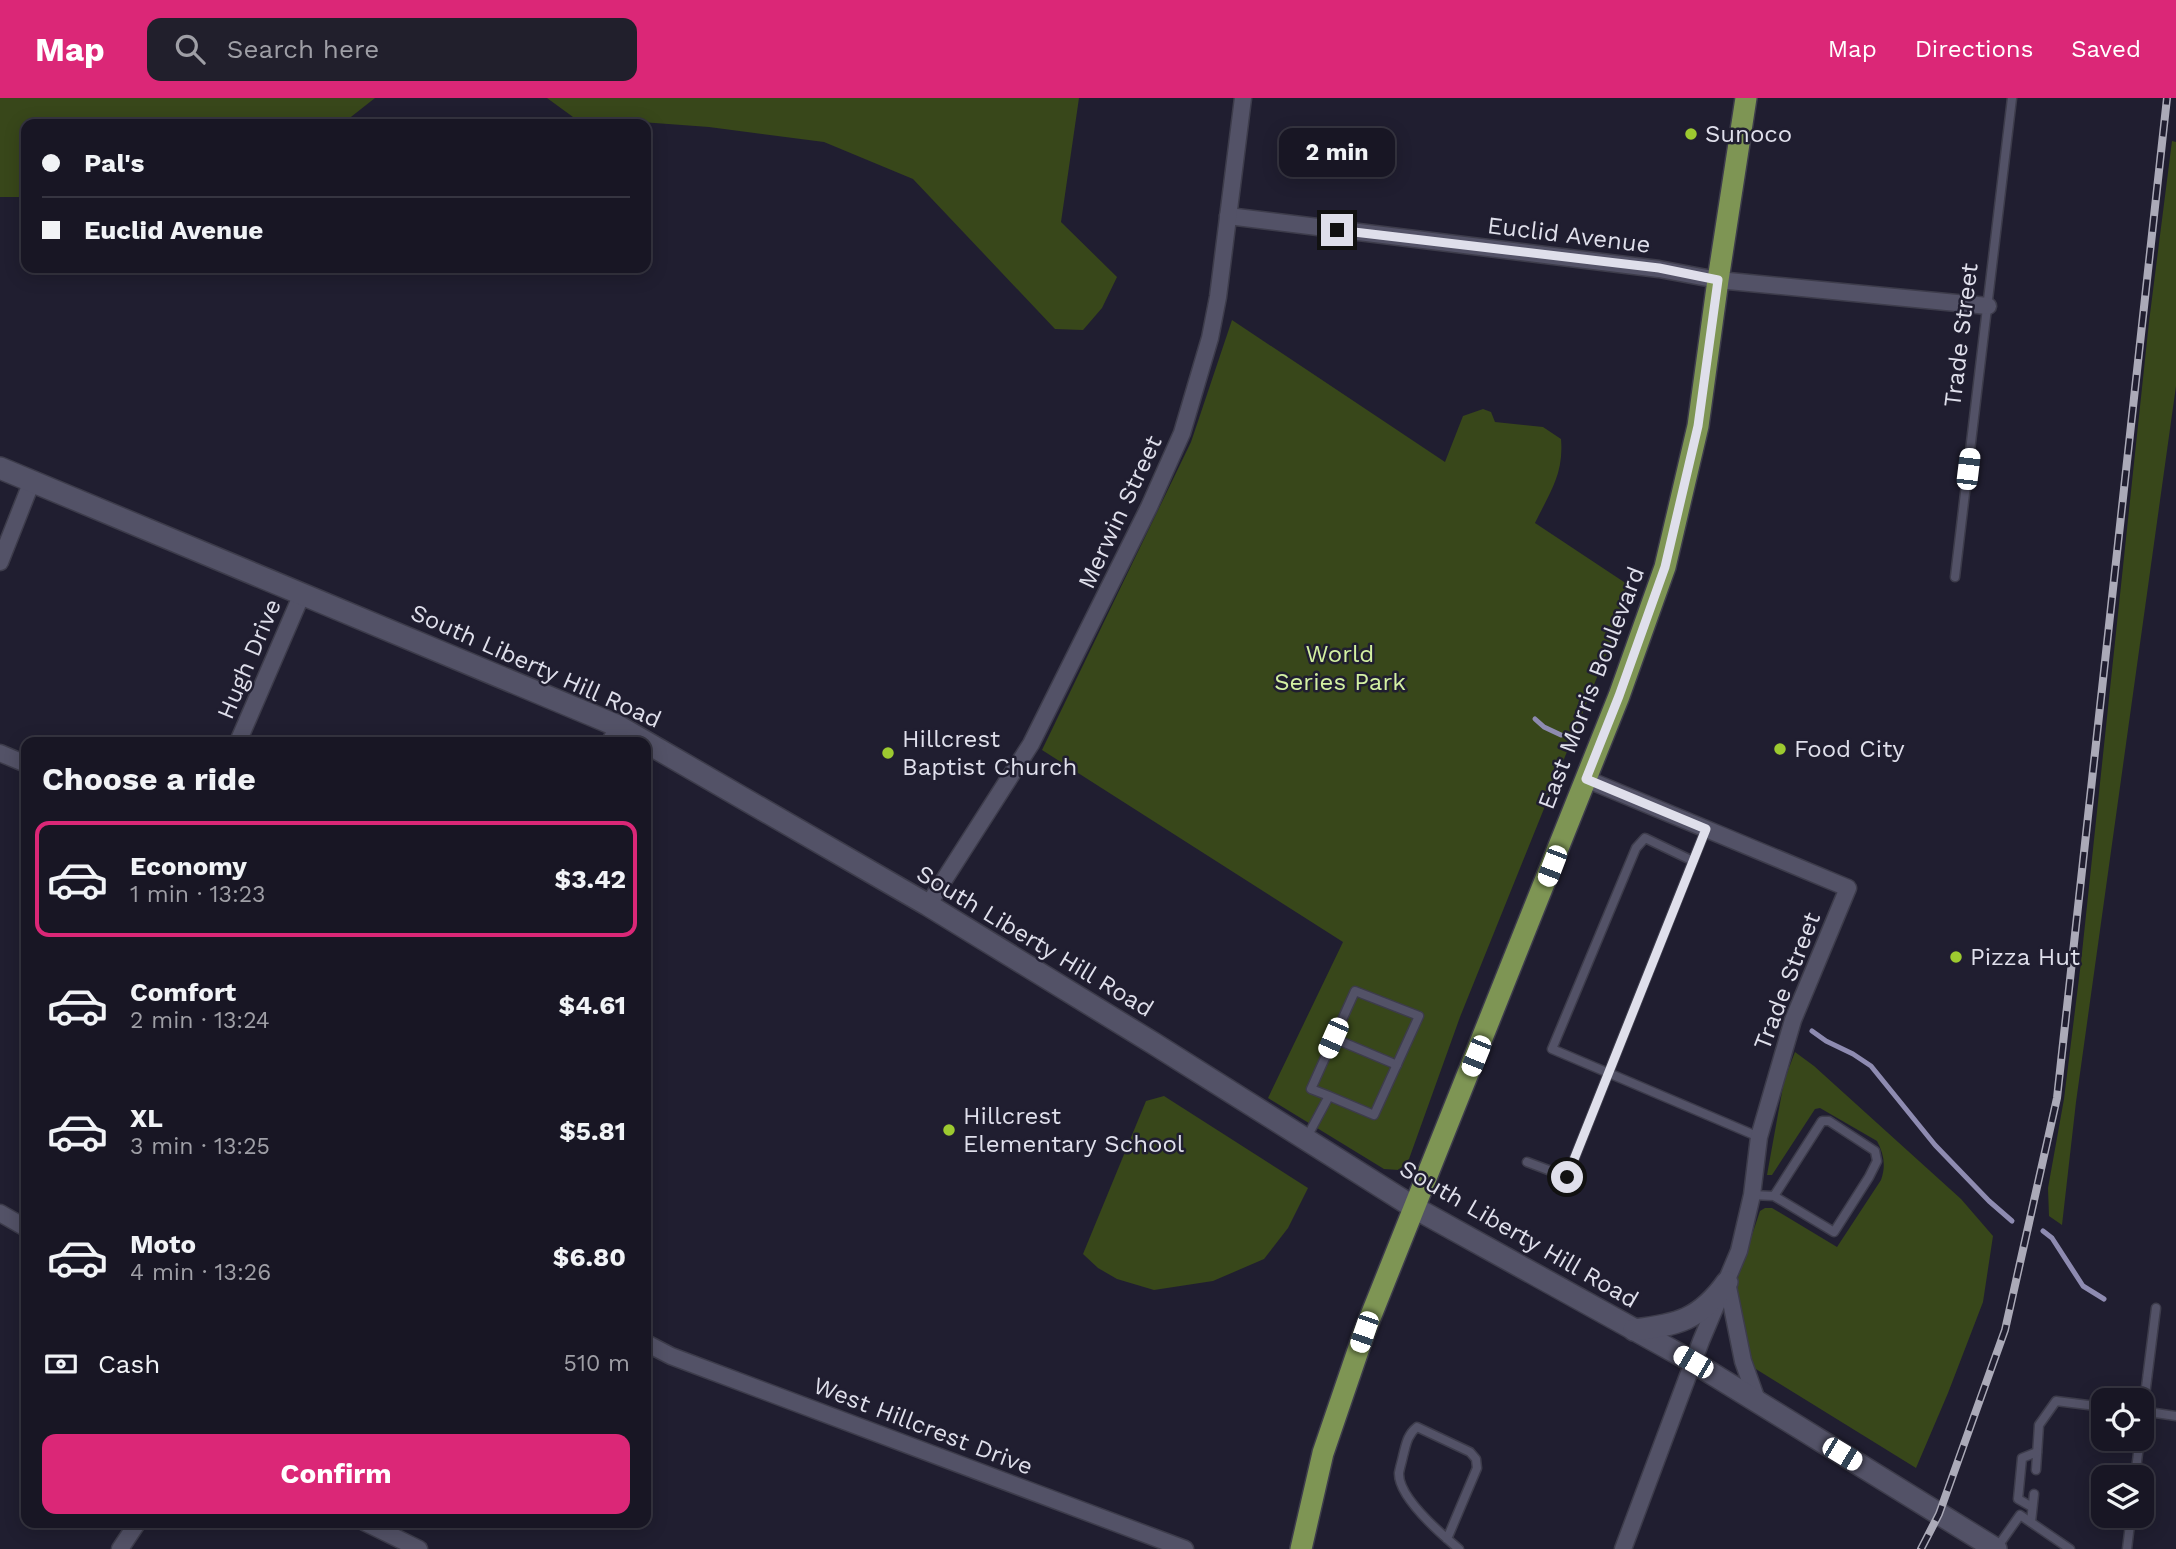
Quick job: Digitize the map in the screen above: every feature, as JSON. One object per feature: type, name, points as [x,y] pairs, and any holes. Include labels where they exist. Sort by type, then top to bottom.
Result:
[{"type":"main road","name":"East Morris Boulevard","points":[[1301,1549],[1323,1453],[1364,1332],[1619,696],[1665,567],[1698,426],[1746,98]]},
{"type":"street","name":"Merwin Street","points":[[928,905],[1031,744],[1144,518],[1182,433],[1210,338],[1242,98]]},
{"type":"street","name":"Euclid Avenue","points":[[1228,216],[1659,268],[1718,280],[1988,306]]},
{"type":"street","name":"South Liberty Hill Road","points":[[0,468],[302,594],[614,734]]},
{"type":"street","points":[[0,562],[32,481]]},
{"type":"street","name":"Hugh Drive","points":[[240,737],[302,594]]},
{"type":"street","points":[[0,753],[21,762]]},
{"type":"street","name":"South Liberty Hill Road","points":[[651,754],[928,905],[1415,1208],[1693,1362],[1996,1549]]},
{"type":"street","name":"Trade Street","points":[[1586,779],[1848,888],[1793,1020],[1759,1137],[1752,1195],[1739,1251],[1693,1362],[1623,1549]]},
{"type":"street","points":[[0,1213],[21,1225]]},
{"type":"street","points":[[1633,1330],[1670,1326],[1699,1312],[1715,1299],[1727,1282]]},
{"type":"street","points":[[1727,1282],[1743,1362],[1758,1403]]},
{"type":"street","name":"West Hillcrest Drive","points":[[651,1345],[1185,1549]]},
{"type":"street","points":[[120,1549],[134,1528]]},
{"type":"street","points":[[376,1528],[419,1549]]},
{"type":"lane","name":"Trade Street","points":[[1955,577],[2011,98]]},
{"type":"lane","points":[[1527,1162],[1567,1177],[1706,829]]},
{"type":"lane","points":[[1693,861],[1645,838],[1636,848],[1552,1049],[1759,1137]]},
{"type":"lane","points":[[1355,991],[1419,1016],[1374,1115],[1311,1089],[1333,1038],[1355,991]]},
{"type":"lane","points":[[1333,1038],[1397,1065]]},
{"type":"lane","points":[[1306,1139],[1329,1096]]},
{"type":"lane","points":[[1752,1195],[1774,1196],[1834,1232],[1870,1177],[1877,1161],[1875,1151],[1829,1121],[1822,1121],[1774,1196]]},
{"type":"lane","points":[[2145,1388],[2156,1308]]},
{"type":"lane","points":[[2036,1470],[2039,1425],[2056,1401],[2091,1405]]},
{"type":"lane","points":[[2154,1413],[2176,1416]]},
{"type":"lane","points":[[1447,1539],[1477,1468],[1476,1459],[1470,1452],[1417,1427],[1406,1441],[1399,1474],[1403,1488],[1427,1522],[1447,1539],[1459,1549]]},
{"type":"lane","points":[[2032,1507],[2018,1499],[2022,1458],[2037,1452]]},
{"type":"lane","points":[[2031,1522],[2034,1493]]},
{"type":"lane","points":[[1996,1549],[2020,1515],[2070,1549]]},
{"type":"lane","points":[[2127,1549],[2130,1528]]},
{"type":"green space","points":[[0,98],[375,98],[348,119],[21,119],[21,197],[0,197]]},
{"type":"green space","points":[[547,98],[1079,98],[1061,222],[1117,277],[1102,308],[1083,330],[1055,329],[913,179],[824,142],[709,127],[651,123],[651,119],[573,117]]},
{"type":"green space","points":[[2172,141],[2176,142],[2176,386],[2076,1102],[2062,1225],[2049,1216],[2048,1188],[2064,1099],[2081,962],[2149,322]]},
{"type":"green space","name":"World Series Park","points":[[1232,320],[1445,462],[1463,416],[1483,409],[1491,412],[1495,422],[1543,427],[1561,439],[1558,473],[1535,523],[1633,588],[1460,1017],[1409,1159],[1399,1170],[1384,1169],[1268,1098],[1343,942],[1042,750],[1191,442]]},
{"type":"green space","points":[[1795,1052],[1814,1066],[1961,1199],[1993,1236],[1983,1302],[1916,1468],[1751,1366],[1735,1286],[1760,1211],[1772,1208],[1837,1247],[1881,1180],[1884,1165],[1877,1141],[1820,1108],[1815,1109],[1772,1175],[1767,1175],[1784,1081]]},
{"type":"green space","points":[[1164,1096],[1308,1188],[1288,1228],[1264,1259],[1213,1281],[1154,1290],[1117,1279],[1098,1268],[1083,1254],[1146,1101]]},
{"type":"waterway","points":[[1535,719],[1561,735]]},
{"type":"waterway","points":[[1812,1031],[1871,1066],[1935,1145],[2012,1221]]},
{"type":"waterway","points":[[2043,1231],[2052,1238],[2083,1286],[2104,1299]]},
{"type":"railway","points":[[1921,1549],[1939,1514],[2005,1330],[2057,1098],[2167,98]]},
{"type":"place","name":"Sunoco","points":[[1691,134]]},
{"type":"place","name":"Food City","points":[[1780,749]]},
{"type":"place","name":"Hillcrest Baptist Church","points":[[888,753]]},
{"type":"place","name":"Pizza Hut","points":[[1956,957]]},
{"type":"place","name":"Hillcrest Elementary School","points":[[949,1130]]},
{"type":"route","points":[[1337,230],[1659,268],[1718,280],[1698,426],[1665,567],[1586,779],[1706,829],[1567,1177]]}]
